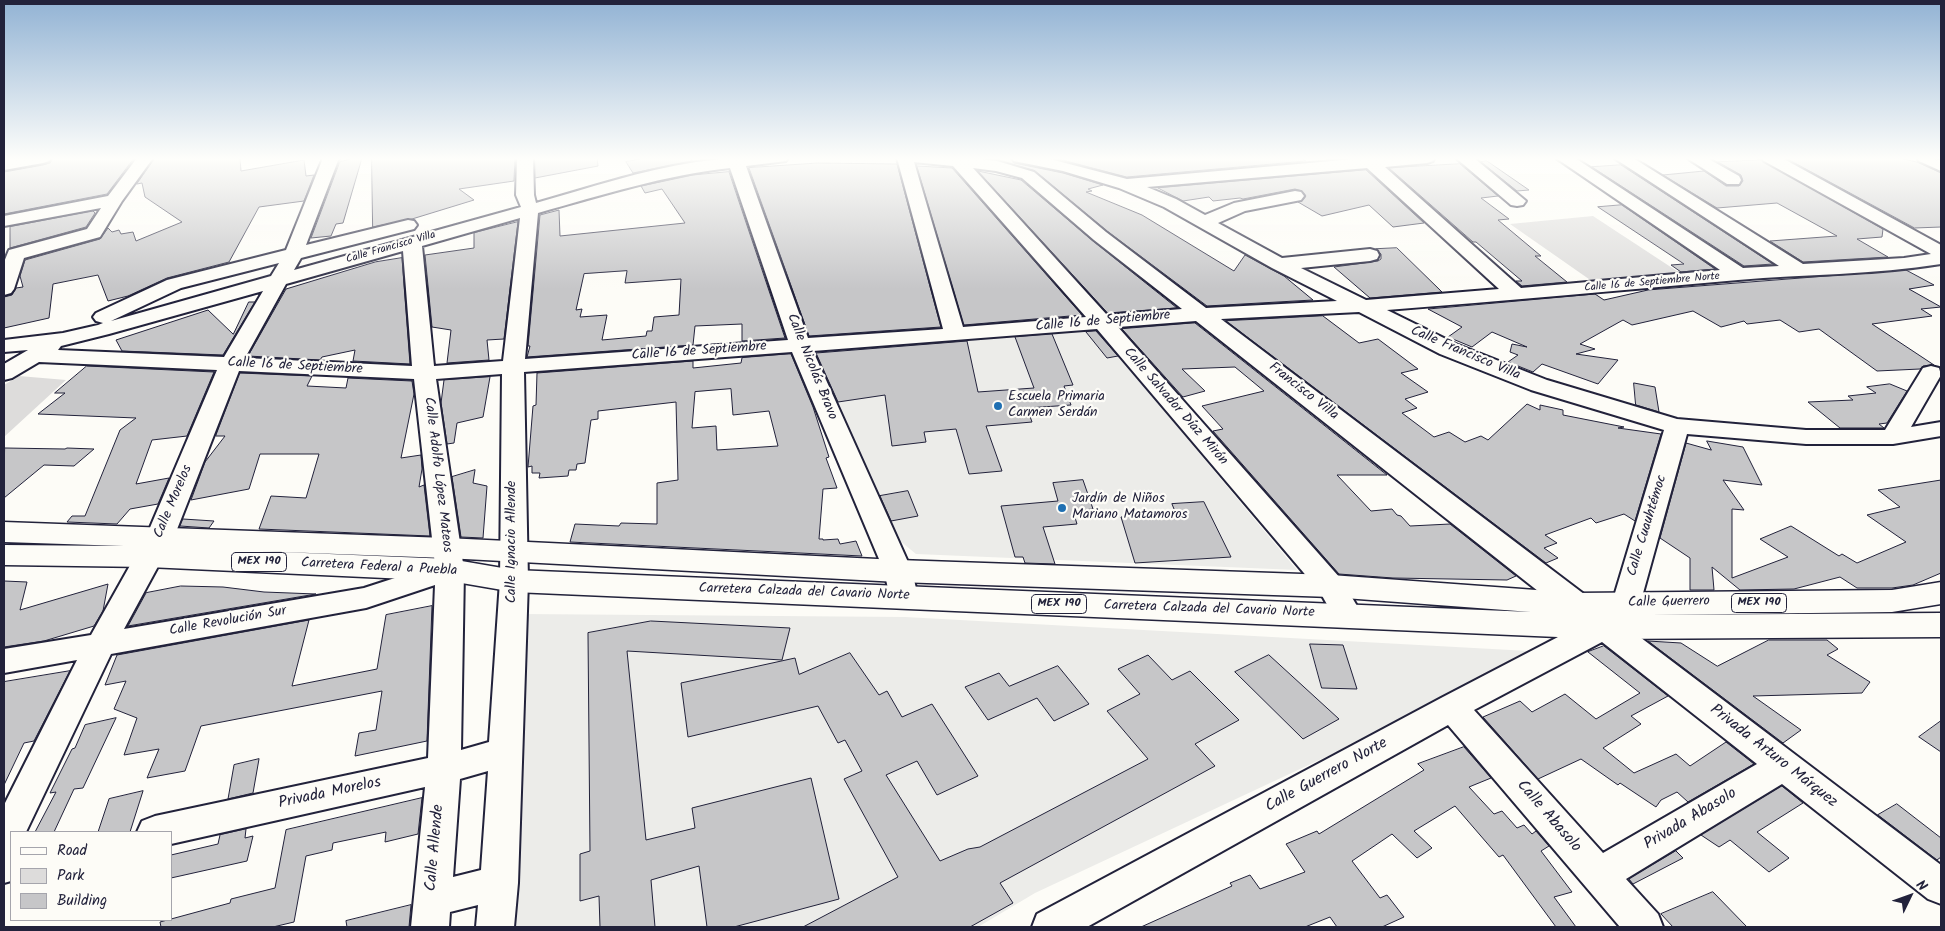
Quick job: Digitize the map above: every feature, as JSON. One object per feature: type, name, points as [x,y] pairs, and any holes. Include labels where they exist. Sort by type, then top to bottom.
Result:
[{"type":"main road","name":"Carretera Federal a Puebla","points":[[4,532],[154,547],[448,559],[514,566]]},
{"type":"main road","name":"Carretera Federal a Puebla","points":[[4,555],[154,547]]},
{"type":"main road","name":"Carretera Calzada del Cavario Norte","points":[[514,566],[901,584],[1348,616],[1617,619]]},
{"type":"main road","name":"Carretera Calzada del Cavario Norte","points":[[901,584],[1331,586],[1577,604]]},
{"type":"main road","name":"Calle Guerrero","points":[[1617,619],[1892,601],[1941,593]]},
{"type":"main road","name":"Calle Guerrero","points":[[1577,604],[1617,619],[1941,625]]},
{"type":"street","points":[[4,221],[106,201]]},
{"type":"street","points":[[4,289],[16,254],[94,233],[113,201]]},
{"type":"street","name":"Calle Morelos","points":[[4,841],[100,645],[154,547],[231,364],[293,255],[314,201]]},
{"type":"street","name":"Calle Nicolás Bravo","points":[[750,201],[800,344],[901,584]]},
{"type":"street","points":[[917,201],[955,334]]},
{"type":"street","name":"Calle Salvador Díaz Mirón","points":[[993,201],[1102,322],[1331,586],[1348,616]]},
{"type":"street","name":"Francisco Villa","points":[[1060,201],[1100,236],[1577,604]]},
{"type":"street","name":"Calle Francisco Villa","points":[[1166,201],[1279,264],[1448,349],[1538,385],[1675,426],[1806,436],[1893,438],[1941,429]]},
{"type":"street","points":[[1205,222],[1240,207],[1268,201]]},
{"type":"street","points":[[1414,201],[1516,294]]},
{"type":"street","points":[[1630,201],[1739,274]]},
{"type":"street","points":[[1691,201],[1799,270]]},
{"type":"street","points":[[1849,201],[1941,252]]},
{"type":"street","name":"Calle Francisco Villa","points":[[63,339],[102,330],[412,242],[528,202]]},
{"type":"street","name":"Calle Francisco Villa","points":[[470,209],[528,202]]},
{"type":"street","name":"Calle Ignacio Allende","points":[[495,927],[499,883],[514,566],[513,366],[528,202]]},
{"type":"street","name":"Calle Francisco Villa","points":[[4,372],[98,319],[174,284],[423,222]]},
{"type":"street","name":"Calle Adolfo López Mateos","points":[[412,242],[424,372],[448,559],[444,769]]},
{"type":"street","points":[[1279,264],[1370,255]]},
{"type":"street","name":"Calle 16 de Septiembre Norte","points":[[1362,306],[1739,274],[1904,264],[1941,258]]},
{"type":"street","points":[[1904,264],[1941,277]]},
{"type":"street","name":"Calle 16 de Septiembre","points":[[36,355],[424,372],[955,334],[1202,314],[1362,306]]},
{"type":"street","points":[[4,346],[63,339]]},
{"type":"street","points":[[1893,438],[1931,373]]},
{"type":"street","name":"Calle Cuauhtémoc","points":[[1617,619],[1676,431],[1675,426]]},
{"type":"street","name":"Calle Revolución Sur","points":[[4,661],[366,598],[448,559]]},
{"type":"street","name":"Calle Guerrero Norte","points":[[1051,927],[1452,707],[1617,619]]},
{"type":"street","name":"Privada Arturo Márquez","points":[[1617,619],[1784,766],[1941,887]]},
{"type":"street","name":"Calle Abasolo","points":[[1452,707],[1644,927]]},
{"type":"street","name":"Privada Morelos","points":[[160,831],[444,769],[505,752]]},
{"type":"street","name":"Privada Abasolo","points":[[1599,875],[1784,766]]},
{"type":"street","name":"Calle Allende","points":[[431,913],[444,769]]},
{"type":"street","points":[[431,913],[499,883]]},
{"type":"shaded area","points":[[1098,330],[1297,570],[916,554],[888,531],[813,353]]},
{"type":"shaded area","points":[[523,614],[905,617],[1529,651],[1533,660],[1035,893],[978,927],[512,927]]},
{"type":"green space","points":[[1593,216],[1686,277],[1596,284],[1510,224]]},
{"type":"green space","points":[[19,376],[66,380],[4,437],[4,385]]},
{"type":"building","points":[[4,201],[69,201],[4,214]]},
{"type":"building","points":[[152,201],[301,201],[259,207],[229,262],[167,278],[128,296],[108,301],[98,275],[53,284],[49,318],[4,328],[4,297],[12,295],[16,288],[23,287],[20,276],[25,260],[100,239],[108,228],[112,232],[119,230],[121,234],[133,232],[136,241],[182,222]]},
{"type":"building","points":[[325,201],[349,201],[343,223],[336,224],[331,236],[311,238]]},
{"type":"building","points":[[373,201],[469,201],[412,219],[373,227]]},
{"type":"building","points":[[670,201],[739,201],[785,338],[742,341],[742,324],[695,326],[693,345],[527,357],[530,346],[528,346],[540,215],[559,210],[560,236],[685,223]],"holes":[[[627,271],[625,283],[681,279],[679,315],[654,317],[652,331],[647,331],[646,336],[602,340],[607,315],[580,317],[582,309],[576,310],[584,274]]]},
{"type":"building","points":[[761,201],[907,201],[941,327],[809,336]]},
{"type":"building","points":[[927,201],[982,201],[1082,315],[964,325]]},
{"type":"building","points":[[1006,201],[1046,201],[1177,308],[1108,313]]},
{"type":"building","points":[[1072,201],[1109,201],[1142,215],[1234,271],[1245,255],[1284,276],[1313,300],[1207,306],[1107,231]]},
{"type":"building","points":[[1400,201],[1424,223],[1393,227],[1369,205],[1322,216],[1298,202]]},
{"type":"building","points":[[1427,201],[1486,201],[1509,219],[1498,220],[1541,256],[1535,256],[1567,282],[1522,286],[1516,281],[1522,281],[1476,242],[1473,242]]},
{"type":"building","points":[[1645,201],[1677,201],[1773,264],[1744,266]]},
{"type":"building","points":[[1706,201],[1834,201],[1883,229],[1882,237],[1857,239],[1888,257],[1803,262],[1770,241],[1837,236],[1777,203],[1717,208]]},
{"type":"building","points":[[1866,201],[1941,201],[1941,227],[1915,228]]},
{"type":"building","points":[[1622,205],[1715,269],[1681,272],[1671,265],[1684,264],[1598,207]]},
{"type":"building","points":[[93,211],[95,213],[86,227],[10,248],[10,227]]},
{"type":"building","points":[[518,222],[504,339],[487,340],[489,360],[447,363],[451,330],[432,327],[425,255],[474,248],[474,233]]},
{"type":"building","points":[[1397,248],[1442,292],[1370,298],[1334,267],[1378,261],[1381,259],[1381,254],[1376,249]]},
{"type":"building","points":[[402,258],[410,364],[353,361],[355,350],[322,357],[320,360],[248,356],[286,289],[375,262]]},
{"type":"building","points":[[1906,270],[1934,285],[1909,289],[1941,307],[1921,309],[1932,316],[1872,324],[1934,365],[1923,366],[1920,369],[1877,371],[1819,329],[1799,332],[1780,320],[1747,324],[1744,321],[1721,327],[1693,311],[1632,325],[1623,320],[1580,344],[1595,349],[1576,354],[1618,360],[1598,384],[1542,364],[1533,372],[1508,362],[1518,355],[1510,352],[1512,344],[1527,347],[1492,332],[1472,347],[1448,337],[1462,327],[1428,309],[1595,294],[1604,300],[1648,290]]},
{"type":"building","points":[[249,302],[255,302],[223,355],[122,351],[116,340],[208,310],[233,334]]},
{"type":"building","points":[[1323,316],[1359,343],[1378,339],[1418,369],[1401,373],[1428,392],[1405,399],[1417,408],[1402,413],[1434,437],[1449,432],[1465,442],[1481,436],[1488,440],[1527,404],[1540,410],[1540,405],[1563,410],[1563,415],[1624,427],[1618,428],[1661,434],[1635,521],[1624,514],[1596,523],[1591,518],[1545,535],[1557,543],[1544,548],[1558,558],[1546,563],[1226,321]]},
{"type":"building","points":[[1195,323],[1387,475],[1337,475],[1371,511],[1392,509],[1410,526],[1450,524],[1516,576],[1507,580],[1393,578],[1339,574],[1213,431],[1223,429],[1202,406],[1264,391],[1235,367],[1182,369],[1205,391],[1183,397],[1122,329]]},
{"type":"building","points":[[1096,331],[1118,356],[1107,358],[1086,332]]},
{"type":"building","points":[[1052,334],[1073,385],[1064,386],[1071,405],[1027,408],[1032,422],[986,426],[1002,471],[969,474],[956,429],[924,432],[926,442],[892,446],[885,395],[838,402],[816,353],[967,341],[978,392],[1034,388],[1015,337]]},
{"type":"building","points":[[791,354],[813,407],[829,457],[826,458],[837,488],[823,489],[819,539],[838,539],[840,544],[856,541],[862,556],[570,542],[575,524],[619,526],[621,523],[657,524],[657,483],[678,480],[676,402],[598,411],[598,419],[591,420],[585,463],[577,464],[576,470],[569,470],[568,476],[539,478],[540,473],[532,473],[532,466],[528,467],[533,406],[536,405],[537,373],[693,361],[693,368],[741,363],[742,358]],"holes":[[[731,389],[733,415],[769,411],[778,446],[717,450],[716,426],[692,428],[695,392]]]},
{"type":"building","points":[[87,366],[214,372],[187,436],[152,440],[136,484],[169,478],[158,504],[130,509],[117,524],[67,522],[72,516],[85,516],[120,430],[136,418],[38,414],[65,393],[55,393]]},
{"type":"building","points":[[240,373],[312,376],[307,386],[346,388],[348,378],[412,381],[414,394],[401,458],[421,455],[422,469],[419,487],[424,485],[430,536],[259,529],[271,496],[306,498],[319,454],[260,454],[249,489],[191,500],[205,462],[225,436],[216,436]]},
{"type":"building","points":[[490,377],[483,417],[457,423],[454,443],[447,444],[441,403],[444,380]]},
{"type":"building","points":[[1634,383],[1655,387],[1659,412],[1636,405]]},
{"type":"building","points":[[1890,384],[1907,391],[1887,423],[1879,424],[1884,428],[1840,428],[1808,402],[1853,400],[1848,396],[1876,393],[1867,387]]},
{"type":"building","points":[[1707,441],[1743,447],[1762,485],[1723,480],[1744,510],[1732,509],[1732,578],[1788,557],[1760,539],[1791,526],[1839,556],[1842,554],[1857,563],[1906,542],[1867,515],[1900,507],[1878,490],[1941,480],[1941,573],[1913,585],[1892,588],[1857,588],[1840,577],[1794,589],[1740,590],[1712,567],[1714,590],[1690,590],[1690,558],[1660,538],[1686,443],[1711,450]]},
{"type":"building","points":[[5,448],[94,449],[74,466],[44,465],[4,498]]},
{"type":"building","points":[[475,470],[473,483],[487,486],[483,538],[461,537],[452,477]]},
{"type":"building","points":[[1083,480],[1093,509],[1073,511],[1077,524],[1043,527],[1055,564],[1025,563],[1023,557],[1015,557],[1001,506],[1058,501],[1053,483]]},
{"type":"building","points":[[908,491],[918,516],[891,521],[880,496]]},
{"type":"building","points":[[1204,502],[1231,557],[1135,563],[1121,517],[1176,514],[1172,504]]},
{"type":"building","points":[[183,519],[214,521],[209,528],[180,526]]},
{"type":"building","points":[[4,581],[27,582],[20,610],[108,584],[103,611],[94,626],[44,641],[4,647]]},
{"type":"building","points":[[181,586],[316,594],[128,626],[146,593]]},
{"type":"building","points":[[432,606],[427,741],[355,756],[359,733],[376,730],[382,691],[201,726],[185,771],[147,778],[159,749],[124,755],[137,718],[114,709],[126,681],[105,685],[117,655],[309,620],[292,686],[377,669],[386,615]]},
{"type":"building","points":[[651,621],[790,628],[782,660],[627,651],[646,840],[695,828],[692,808],[811,778],[839,899],[734,927],[707,927],[699,866],[651,880],[655,927],[600,927],[599,896],[580,901],[580,854],[590,851],[588,633]]},
{"type":"building","points":[[1769,640],[1827,640],[1838,649],[1827,655],[1870,682],[1862,693],[1753,696],[1801,730],[1783,743],[1648,641],[1681,643],[1717,666]]},
{"type":"building","points":[[1310,644],[1343,645],[1357,689],[1322,688]]},
{"type":"building","points":[[1604,646],[1668,696],[1631,716],[1641,724],[1603,748],[1634,773],[1676,754],[1690,766],[1726,742],[1754,764],[1688,802],[1677,792],[1661,800],[1656,807],[1620,783],[1618,785],[1581,759],[1538,779],[1483,717],[1520,701],[1532,712],[1565,694],[1596,719],[1640,693],[1588,652]]},
{"type":"building","points":[[850,653],[879,695],[887,691],[902,717],[932,704],[978,776],[937,795],[917,761],[886,775],[940,861],[968,849],[980,847],[1148,759],[1107,711],[1140,694],[1118,669],[1148,655],[1172,680],[1190,671],[1239,720],[1195,744],[1215,766],[1000,883],[1013,903],[970,927],[803,927],[898,877],[844,779],[862,771],[845,740],[838,743],[818,706],[688,737],[681,683],[795,658],[799,674]]},
{"type":"building","points":[[1269,655],[1339,719],[1303,739],[1235,672]]},
{"type":"building","points":[[1058,666],[1089,704],[1054,721],[1037,698],[988,720],[965,687],[999,673],[1009,686]]},
{"type":"building","points":[[70,671],[34,741],[24,743],[4,785],[4,682]]},
{"type":"building","points":[[116,718],[83,788],[74,789],[54,831],[36,831],[56,792],[50,793],[72,749],[75,748],[85,725]]},
{"type":"building","points":[[1941,721],[1941,752],[1919,737]]},
{"type":"building","points":[[1464,747],[1491,778],[1469,787],[1494,814],[1502,811],[1517,828],[1524,825],[1532,834],[1536,831],[1549,846],[1541,851],[1572,892],[1554,897],[1576,927],[1556,927],[1503,855],[1499,857],[1455,806],[1414,831],[1432,848],[1417,858],[1392,834],[1352,861],[1380,898],[1387,895],[1404,917],[1382,927],[1337,927],[1330,917],[1305,927],[1141,927],[1232,886],[1230,883],[1250,875],[1260,889],[1305,872],[1286,844],[1317,831],[1319,834],[1424,770],[1418,764]]},
{"type":"building","points":[[259,759],[253,793],[228,799],[234,765]]},
{"type":"building","points":[[1782,786],[1803,803],[1757,832],[1789,858],[1769,872],[1730,840],[1719,847],[1701,835]]},
{"type":"building","points":[[143,791],[130,831],[98,831],[109,799]]},
{"type":"building","points":[[422,798],[418,834],[385,842],[386,832],[333,843],[332,850],[306,856],[294,922],[273,927],[161,927],[160,922],[172,921],[172,919],[230,903],[231,899],[275,888],[286,830]]},
{"type":"building","points":[[1897,804],[1941,838],[1941,857],[1937,860],[1878,815]]},
{"type":"building","points":[[246,829],[245,838],[253,836],[247,861],[172,878],[172,855],[218,844],[220,835]]},
{"type":"building","points":[[1676,851],[1683,858],[1633,884],[1629,879]]},
{"type":"building","points":[[1713,892],[1747,927],[1673,927],[1661,914]]},
{"type":"building","points":[[411,905],[409,927],[347,927],[346,921]]},
{"type":"place","name":"Escuela Primaria Carmen Serdán","points":[[998,406]]},
{"type":"place","name":"Jardín de Niños Mariano Matamoros","points":[[1062,508]]}]
